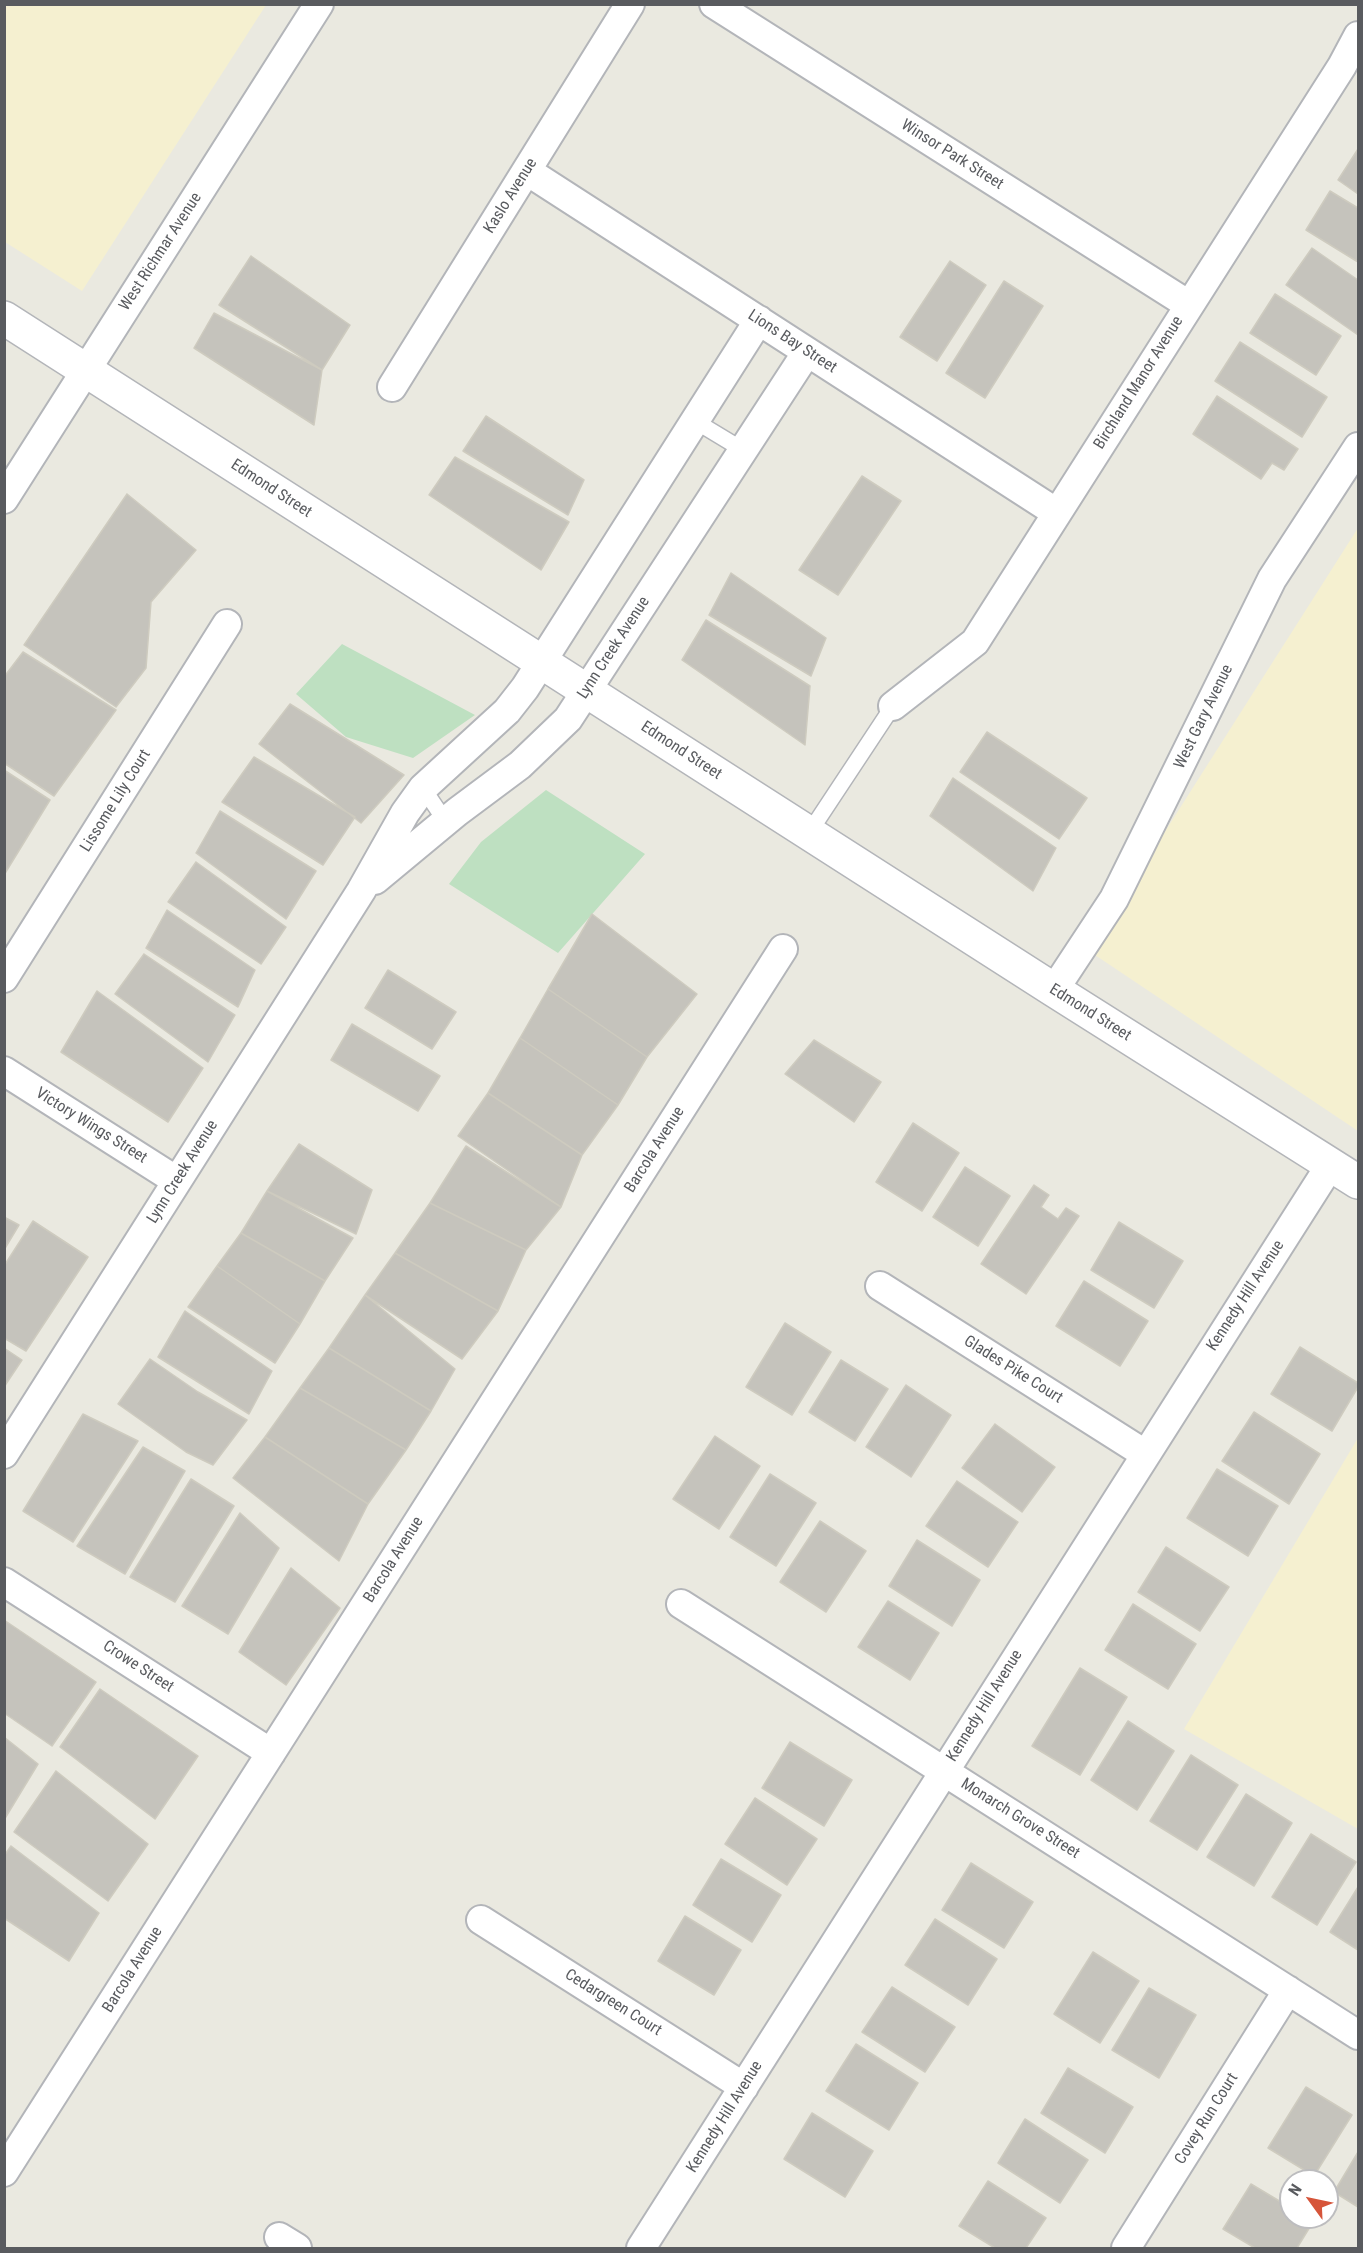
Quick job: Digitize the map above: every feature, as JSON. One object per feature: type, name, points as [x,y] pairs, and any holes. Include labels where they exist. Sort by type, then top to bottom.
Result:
[{"type":"street","name":"West Richmar Avenue","points":[[4,499],[319,4]]},
{"type":"street","name":"Kaslo Avenue","points":[[392,387],[630,4]]},
{"type":"street","name":"Winsor Park Street","points":[[714,4],[1189,305]]},
{"type":"street","name":"Birchland Manor Avenue","points":[[893,706],[975,642],[1359,36]]},
{"type":"street","name":"Lions Bay Street","points":[[527,171],[1057,513]]},
{"type":"street","name":"Edmond Street","points":[[4,318],[1054,990],[1359,1182]]},
{"type":"street","name":"Lynn Creek Avenue","points":[[4,1454],[361,891],[405,813],[423,788],[507,711],[542,663],[759,320]]},
{"type":"street","name":"Lynn Creek Avenue","points":[[361,891],[520,765],[554,734],[587,691],[807,352]]},
{"type":"street","name":"West Gary Avenue","points":[[1054,990],[1114,899],[1272,579],[1359,447]]},
{"type":"street","name":"Lissome Lily Court","points":[[4,978],[227,624]]},
{"type":"street","name":"Barcola Avenue","points":[[4,2172],[783,949]]},
{"type":"street","name":"Victory Wings Street","points":[[4,1071],[177,1181]]},
{"type":"street","name":"Kennedy Hill Avenue","points":[[641,2248],[1330,1164]]},
{"type":"street","name":"Glades Pike Court","points":[[880,1286],[1145,1454]]},
{"type":"street","name":"Crowe Street","points":[[4,1582],[271,1753]]},
{"type":"street","name":"Monarch Grove Street","points":[[681,1604],[1359,2035]]},
{"type":"street","name":"Cedargreen Court","points":[[481,1920],[744,2086]]},
{"type":"street","name":"Covey Run Court","points":[[1126,2248],[1288,1990]]},
{"type":"lane","points":[[695,421],[743,450]]},
{"type":"lane","points":[[809,833],[893,706]]},
{"type":"lane","points":[[423,788],[446,822]]},
{"type":"green space","points":[[342,644],[475,715],[413,758],[346,737],[296,694]]},
{"type":"green space","points":[[546,790],[645,854],[558,953],[449,884],[481,842]]},
{"type":"sand","points":[[4,5],[266,5],[82,291],[5,242]]},
{"type":"sand","points":[[1358,528],[1358,1131],[1089,951]]},
{"type":"sand","points":[[1358,1438],[1358,1829],[1184,1729]]},
{"type":"building","points":[[1358,149],[1358,194],[1338,180]]},
{"type":"building","points":[[1330,191],[1358,208],[1358,262],[1306,230]]},
{"type":"building","points":[[1312,248],[1358,280],[1358,335],[1286,285]]},
{"type":"building","points":[[251,256],[350,325],[322,370],[219,305]]},
{"type":"building","points":[[950,261],[986,285],[937,361],[900,337]]},
{"type":"building","points":[[1004,281],[1043,306],[985,398],[946,373]]},
{"type":"building","points":[[1275,294],[1341,336],[1316,375],[1250,333]]},
{"type":"building","points":[[214,313],[322,370],[314,425],[194,348]]},
{"type":"building","points":[[1240,342],[1327,397],[1302,437],[1215,381]]},
{"type":"building","points":[[1217,396],[1298,449],[1284,470],[1272,463],[1261,479],[1193,434]]},
{"type":"building","points":[[486,416],[584,480],[568,515],[463,451]]},
{"type":"building","points":[[455,457],[569,522],[541,570],[429,495]]},
{"type":"building","points":[[862,476],[901,501],[838,595],[799,570]]},
{"type":"building","points":[[127,494],[196,550],[151,602],[146,668],[116,707],[24,645]]},
{"type":"building","points":[[731,573],[826,638],[811,676],[709,615]]},
{"type":"building","points":[[706,620],[810,686],[805,745],[682,660]]},
{"type":"building","points":[[23,652],[116,710],[54,796],[4,763],[4,677]]},
{"type":"building","points":[[290,704],[404,775],[361,823],[259,744]]},
{"type":"building","points":[[987,732],[1087,798],[1059,839],[960,772]]},
{"type":"building","points":[[254,757],[355,817],[323,865],[222,802]]},
{"type":"building","points":[[4,770],[50,800],[4,875]]},
{"type":"building","points":[[953,778],[1056,848],[1033,891],[930,816]]},
{"type":"building","points":[[220,811],[316,871],[286,919],[196,853]]},
{"type":"building","points":[[196,862],[286,927],[261,964],[168,902]]},
{"type":"building","points":[[167,910],[255,970],[238,1007],[146,948]]},
{"type":"building","points":[[592,914],[697,994],[647,1057],[548,989]]},
{"type":"building","points":[[144,954],[235,1015],[208,1062],[115,994]]},
{"type":"building","points":[[388,970],[456,1012],[432,1049],[365,1008]]},
{"type":"building","points":[[548,989],[647,1057],[618,1105],[520,1038]]},
{"type":"building","points":[[97,991],[203,1068],[168,1122],[61,1052]]},
{"type":"building","points":[[352,1024],[440,1076],[418,1111],[331,1060]]},
{"type":"building","points":[[520,1038],[618,1105],[582,1155],[488,1093]]},
{"type":"building","points":[[814,1040],[881,1082],[854,1122],[785,1074]]},
{"type":"building","points":[[488,1093],[582,1155],[561,1207],[458,1136]]},
{"type":"building","points":[[913,1123],[959,1153],[922,1211],[876,1182]]},
{"type":"building","points":[[299,1144],[372,1190],[356,1234],[267,1191]]},
{"type":"building","points":[[466,1146],[561,1207],[526,1250],[430,1203]]},
{"type":"building","points":[[965,1167],[1010,1196],[978,1246],[933,1217]]},
{"type":"building","points":[[1034,1185],[1049,1195],[1041,1207],[1058,1219],[1066,1208],[1079,1216],[1026,1294],[981,1264]]},
{"type":"building","points":[[267,1191],[353,1238],[325,1281],[241,1233]]},
{"type":"building","points":[[430,1203],[526,1250],[498,1311],[395,1253]]},
{"type":"building","points":[[4,1217],[19,1225],[4,1250]]},
{"type":"building","points":[[33,1221],[88,1257],[26,1351],[4,1338],[4,1266]]},
{"type":"building","points":[[1119,1222],[1183,1261],[1154,1308],[1091,1270]]},
{"type":"building","points":[[241,1233],[325,1281],[300,1324],[217,1266]]},
{"type":"building","points":[[395,1253],[498,1311],[462,1359],[365,1295]]},
{"type":"building","points":[[217,1266],[300,1324],[275,1363],[188,1307]]},
{"type":"building","points":[[1084,1281],[1148,1321],[1120,1366],[1056,1326]]},
{"type":"building","points":[[365,1295],[455,1369],[431,1411],[329,1348]]},
{"type":"building","points":[[185,1311],[272,1371],[249,1414],[158,1357]]},
{"type":"building","points":[[785,1323],[831,1352],[792,1415],[746,1387]]},
{"type":"building","points":[[1300,1347],[1358,1383],[1358,1387],[1332,1431],[1271,1394]]},
{"type":"building","points":[[4,1348],[22,1360],[4,1387]]},
{"type":"building","points":[[329,1348],[431,1411],[406,1450],[300,1388]]},
{"type":"building","points":[[150,1359],[198,1392],[247,1420],[213,1465],[186,1452],[118,1404]]},
{"type":"building","points":[[841,1360],[888,1389],[855,1441],[809,1412]]},
{"type":"building","points":[[906,1385],[951,1415],[911,1477],[866,1447]]},
{"type":"building","points":[[300,1388],[406,1450],[368,1504],[265,1437]]},
{"type":"building","points":[[1254,1412],[1320,1454],[1289,1504],[1222,1461]]},
{"type":"building","points":[[83,1414],[138,1441],[73,1542],[23,1511]]},
{"type":"building","points":[[995,1424],[1055,1467],[1022,1512],[962,1468]]},
{"type":"building","points":[[715,1436],[760,1466],[719,1529],[673,1499]]},
{"type":"building","points":[[265,1437],[368,1504],[339,1561],[233,1478]]},
{"type":"building","points":[[143,1447],[185,1471],[125,1574],[77,1546]]},
{"type":"building","points":[[1217,1469],[1278,1506],[1248,1556],[1187,1518]]},
{"type":"building","points":[[770,1474],[816,1503],[776,1566],[730,1537]]},
{"type":"building","points":[[191,1479],[234,1506],[175,1602],[130,1577]]},
{"type":"building","points":[[957,1481],[1018,1522],[988,1567],[926,1526]]},
{"type":"building","points":[[240,1513],[279,1548],[228,1634],[182,1606]]},
{"type":"building","points":[[820,1521],[866,1551],[826,1612],[780,1582]]},
{"type":"building","points":[[917,1540],[980,1580],[952,1626],[889,1586]]},
{"type":"building","points":[[1166,1547],[1229,1587],[1200,1631],[1138,1592]]},
{"type":"building","points":[[291,1568],[340,1608],[286,1685],[239,1652]]},
{"type":"building","points":[[888,1601],[939,1633],[910,1680],[858,1647]]},
{"type":"building","points":[[1133,1604],[1196,1644],[1168,1689],[1105,1650]]},
{"type":"building","points":[[4,1620],[96,1682],[52,1746],[4,1713]]},
{"type":"building","points":[[1080,1668],[1127,1697],[1080,1775],[1032,1746]]},
{"type":"building","points":[[100,1689],[198,1756],[155,1819],[60,1747]]},
{"type":"building","points":[[1128,1721],[1174,1751],[1137,1810],[1091,1780]]},
{"type":"building","points":[[4,1737],[38,1764],[4,1820]]},
{"type":"building","points":[[790,1742],[852,1780],[824,1826],[762,1788]]},
{"type":"building","points":[[1191,1755],[1238,1785],[1197,1850],[1150,1821]]},
{"type":"building","points":[[56,1771],[148,1844],[108,1901],[14,1832]]},
{"type":"building","points":[[1246,1794],[1292,1823],[1254,1886],[1207,1857]]},
{"type":"building","points":[[755,1798],[817,1839],[787,1885],[725,1844]]},
{"type":"building","points":[[1311,1834],[1356,1862],[1317,1925],[1272,1897]]},
{"type":"building","points":[[11,1846],[99,1913],[69,1961],[4,1918],[4,1856]]},
{"type":"building","points":[[721,1859],[781,1895],[752,1942],[693,1905]]},
{"type":"building","points":[[971,1863],[1033,1902],[1004,1948],[942,1910]]},
{"type":"building","points":[[1358,1887],[1358,1950],[1330,1932]]},
{"type":"building","points":[[685,1916],[741,1950],[714,1995],[658,1961]]},
{"type":"building","points":[[935,1919],[997,1959],[968,2005],[905,1965]]},
{"type":"building","points":[[1093,1952],[1139,1981],[1100,2043],[1054,2014]]},
{"type":"building","points":[[892,1987],[955,2027],[925,2072],[862,2032]]},
{"type":"building","points":[[1149,1988],[1196,2015],[1159,2078],[1112,2050]]},
{"type":"building","points":[[856,2044],[918,2083],[889,2130],[826,2091]]},
{"type":"building","points":[[1068,2068],[1133,2107],[1105,2153],[1041,2113]]},
{"type":"building","points":[[1306,2087],[1352,2115],[1318,2169],[1302,2169],[1268,2148]]},
{"type":"building","points":[[812,2113],[873,2151],[845,2197],[784,2159]]},
{"type":"building","points":[[1025,2119],[1088,2160],[1060,2203],[998,2163]]},
{"type":"building","points":[[1358,2152],[1358,2207],[1339,2195],[1339,2184]]},
{"type":"building","points":[[988,2181],[1046,2218],[1026,2248],[995,2248],[959,2226]]},
{"type":"building","points":[[1251,2184],[1279,2201],[1279,2229],[1309,2229],[1297,2248],[1255,2248],[1223,2229]]}]
